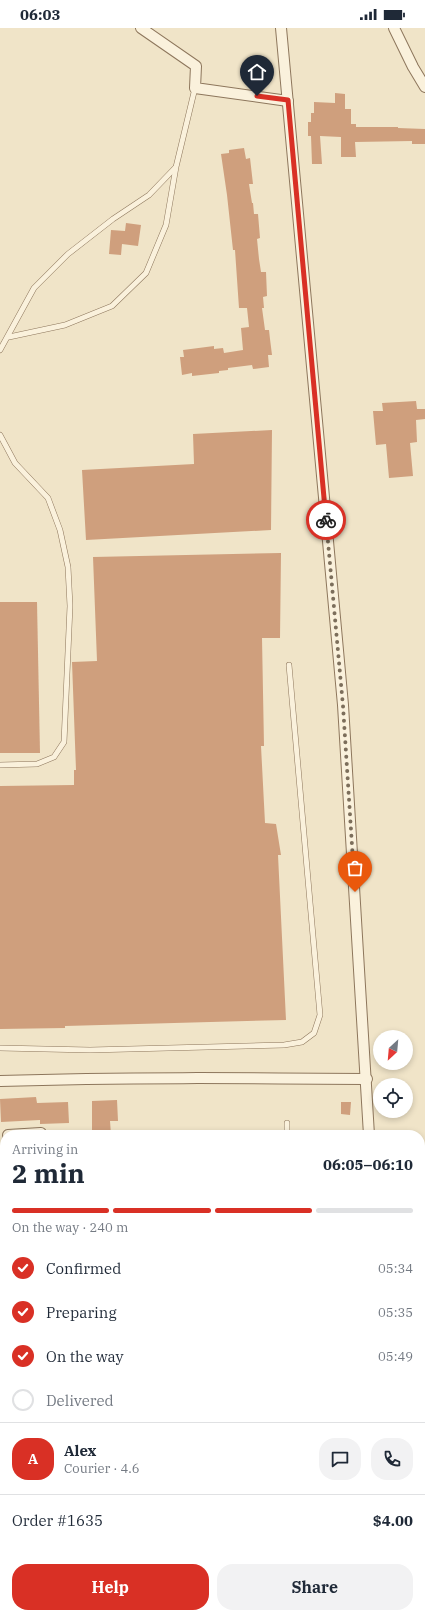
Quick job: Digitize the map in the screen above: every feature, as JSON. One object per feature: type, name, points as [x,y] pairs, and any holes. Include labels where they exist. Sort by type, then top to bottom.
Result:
[{"type":"street","points":[[141,28],[196,66],[195,88],[288,100]]},
{"type":"street","points":[[281,28],[343,706],[369,1130]]},
{"type":"street","points":[[394,28],[413,67],[425,87]]},
{"type":"street","points":[[0,1081],[124,1079],[366,1079]]},
{"type":"lane","points":[[9,337],[65,325],[112,306],[146,273],[166,225],[176,167],[195,88]]},
{"type":"lane","points":[[0,350],[9,337],[34,288],[68,254],[113,219],[149,195],[176,167]]},
{"type":"lane","points":[[0,435],[15,463],[48,498],[60,530],[68,567],[70,606],[64,742],[54,757],[37,764],[0,765]]},
{"type":"lane","points":[[0,1048],[90,1050],[261,1046],[302,1042],[314,1033],[320,1015],[289,665]]},
{"type":"lane","points":[[287,1123],[287,1130]]},
{"type":"building","points":[[335,93],[345,94],[345,109],[351,109],[351,124],[356,124],[356,127],[398,127],[425,129],[425,144],[412,144],[412,141],[355,142],[356,157],[341,157],[341,137],[320,136],[322,164],[312,164],[311,136],[308,136],[308,122],[311,122],[311,113],[314,113],[314,102],[335,103]]},
{"type":"building","points":[[244,148],[246,159],[250,158],[253,184],[249,184],[254,214],[258,214],[260,238],[257,239],[261,272],[266,272],[267,296],[263,297],[264,308],[262,308],[265,330],[269,330],[272,355],[268,355],[269,367],[253,369],[252,365],[228,368],[228,370],[219,371],[219,373],[192,376],[192,373],[182,375],[180,357],[184,357],[183,350],[214,346],[214,349],[223,348],[224,353],[243,350],[241,328],[249,327],[247,308],[239,308],[235,250],[233,250],[221,154],[229,153],[229,150]]},
{"type":"building","points":[[126,223],[141,225],[138,246],[122,244],[121,255],[109,254],[111,230],[125,231]]},
{"type":"building","points":[[416,401],[417,409],[425,409],[425,419],[416,420],[417,442],[410,443],[413,476],[389,478],[386,444],[376,445],[373,411],[383,411],[382,403]]},
{"type":"building","points":[[272,430],[271,530],[86,540],[82,470],[194,464],[193,434]]},
{"type":"building","points":[[281,553],[280,638],[262,638],[264,746],[261,746],[265,823],[276,824],[281,855],[278,855],[286,1020],[0,1029],[0,786],[74,785],[74,770],[76,770],[72,662],[97,661],[93,557]]},
{"type":"building","points":[[0,602],[37,602],[40,753],[0,753]]},
{"type":"building","points":[[36,1097],[37,1103],[68,1102],[69,1123],[40,1124],[40,1120],[1,1122],[0,1099]]},
{"type":"building","points":[[117,1100],[118,1121],[110,1121],[111,1130],[92,1130],[92,1101]]},
{"type":"building","points":[[341,1102],[351,1102],[350,1115],[341,1114]]},
{"type":"way so far","points":[[326,520],[343,706],[355,892]]},
{"type":"route","points":[[257,96],[288,100],[326,520]]}]
